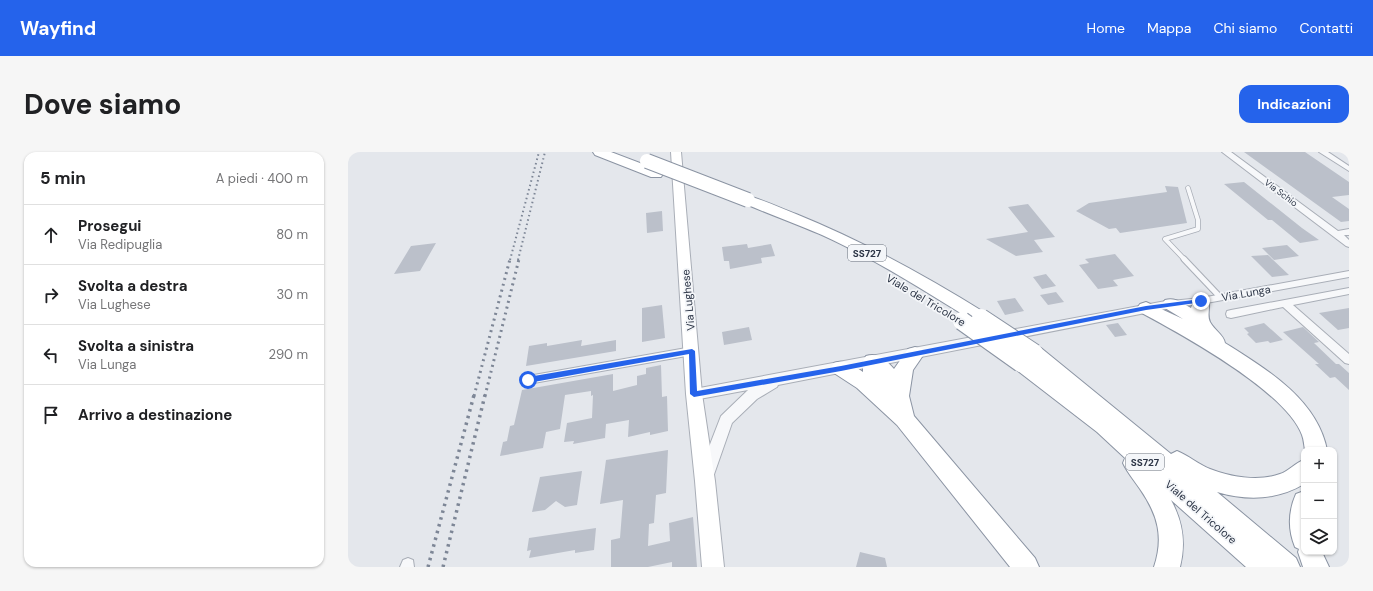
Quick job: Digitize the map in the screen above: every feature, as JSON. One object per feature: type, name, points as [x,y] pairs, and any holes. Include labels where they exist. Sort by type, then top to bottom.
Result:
[{"type":"highway","name":"Viale del Tricolore","points":[[599,152],[656,174],[828,233],[945,296],[981,318],[1027,358],[1110,423],[1286,567]]},
{"type":"highway","name":"Viale del Tricolore","points":[[623,152],[744,203],[783,224],[863,262],[1027,358]]},
{"type":"highway","points":[[1197,330],[1199,318],[1198,309],[1201,301]]},
{"type":"highway","points":[[1171,304],[1172,312],[1176,319],[1197,330],[1226,353],[1273,386],[1298,410],[1312,432],[1315,447]]},
{"type":"highway","points":[[1146,308],[1197,330]]},
{"type":"highway","points":[[893,399],[904,368],[915,354]]},
{"type":"highway","points":[[873,361],[872,377],[893,399],[904,419],[1026,567]]},
{"type":"highway","points":[[841,368],[893,399]]},
{"type":"highway","name":"Viale del Tricolore","points":[[1110,423],[1265,567]]},
{"type":"highway","points":[[1110,423],[1142,433],[1183,466],[1215,482],[1238,488],[1262,488],[1278,485],[1296,478],[1301,473]]},
{"type":"highway","points":[[1110,423],[1138,468],[1163,504],[1172,535],[1171,558],[1167,567]]},
{"type":"highway","points":[[1311,555],[1316,567]]},
{"type":"main road","name":"Via Lughese","points":[[676,152],[694,394],[705,481],[713,567]]},
{"type":"street","name":"Via Schio","points":[[1226,152],[1349,244]]},
{"type":"street","points":[[1323,152],[1349,169]]},
{"type":"street","points":[[1336,234],[1349,232]]},
{"type":"street","name":"Via Lunga","points":[[694,394],[915,354],[1146,308],[1201,301],[1349,274]]},
{"type":"street","name":"Via Lunga","points":[[1232,314],[1349,291]]},
{"type":"street","points":[[1285,304],[1349,360]]},
{"type":"street","points":[[528,380],[692,351]]},
{"type":"street","points":[[705,481],[726,420],[752,395],[782,378]]},
{"type":"lane","points":[[1188,188],[1198,220],[1198,229],[1164,239],[1220,297]]},
{"type":"building","points":[[1244,152],[1305,152],[1349,182],[1349,195],[1332,197],[1349,209],[1349,221],[1341,222]]},
{"type":"building","points":[[1244,182],[1319,240],[1300,243],[1272,220],[1268,220],[1224,184]]},
{"type":"building","points":[[1165,186],[1178,187],[1187,223],[1120,233],[1116,228],[1109,229],[1076,211],[1089,203],[1167,192]]},
{"type":"building","points":[[1028,204],[1055,237],[1034,240],[1043,252],[1016,256],[986,239],[1028,232],[1008,207]]},
{"type":"building","points":[[662,211],[663,231],[647,233],[646,213]]},
{"type":"building","points":[[436,243],[420,271],[394,274],[411,246]]},
{"type":"building","points":[[747,244],[748,248],[771,244],[775,256],[761,258],[762,263],[730,269],[729,261],[724,261],[722,247]]},
{"type":"building","points":[[1287,245],[1299,256],[1274,260],[1262,248]]},
{"type":"building","points":[[1115,254],[1134,276],[1113,280],[1118,286],[1098,289],[1079,265],[1089,263],[1085,259]]},
{"type":"building","points":[[1268,255],[1289,275],[1272,277],[1251,256]]},
{"type":"building","points":[[1046,274],[1056,286],[1042,289],[1033,277]]},
{"type":"building","points":[[1056,292],[1064,302],[1048,305],[1040,295]]},
{"type":"building","points":[[1015,298],[1024,311],[1005,315],[997,301]]},
{"type":"building","points":[[662,305],[665,338],[642,342],[642,308]]},
{"type":"building","points":[[1349,308],[1349,328],[1338,330],[1319,313]]},
{"type":"building","points":[[1118,323],[1127,335],[1115,337],[1106,325]]},
{"type":"building","points":[[1264,323],[1283,340],[1270,343],[1268,341],[1256,343],[1247,334],[1249,333],[1244,328]]},
{"type":"building","points":[[749,327],[752,340],[724,345],[722,332]]},
{"type":"building","points":[[1303,327],[1319,342],[1314,343],[1336,364],[1339,364],[1349,373],[1349,390],[1335,377],[1330,378],[1315,364],[1319,364],[1283,332]]},
{"type":"building","points":[[582,340],[581,346],[616,340],[616,351],[526,366],[529,346],[547,343],[547,346]]},
{"type":"building","points":[[661,365],[662,397],[667,396],[668,431],[650,435],[650,432],[628,437],[629,420],[606,424],[605,438],[573,444],[574,441],[564,442],[567,423],[592,418],[593,395],[591,396],[591,391],[565,395],[560,429],[546,432],[543,448],[500,456],[503,442],[507,441],[510,426],[514,425],[522,390],[613,374],[613,391],[637,385],[637,376],[646,374],[646,368]]},
{"type":"building","points":[[668,450],[666,493],[656,495],[654,523],[649,524],[648,546],[670,541],[669,523],[693,517],[697,567],[672,567],[672,562],[648,567],[611,567],[611,540],[620,538],[623,500],[600,504],[606,460]]},
{"type":"building","points":[[582,471],[577,505],[565,507],[556,501],[545,510],[532,512],[540,477]]},
{"type":"building","points":[[596,528],[594,550],[575,553],[575,550],[529,558],[531,550],[527,551],[529,538]]},
{"type":"building","points":[[860,552],[885,558],[887,567],[856,567]]},
{"type":"railway","points":[[510,260],[539,152]]},
{"type":"railway","points":[[518,260],[545,152]]},
{"type":"railway","points":[[474,396],[510,259]]},
{"type":"railway","points":[[485,396],[519,259]]},
{"type":"railway","points":[[428,567],[474,395]]},
{"type":"railway","points":[[443,567],[485,395]]},
{"type":"route","points":[[528,380],[692,351],[694,394],[915,354],[1146,308],[1201,301]]}]
